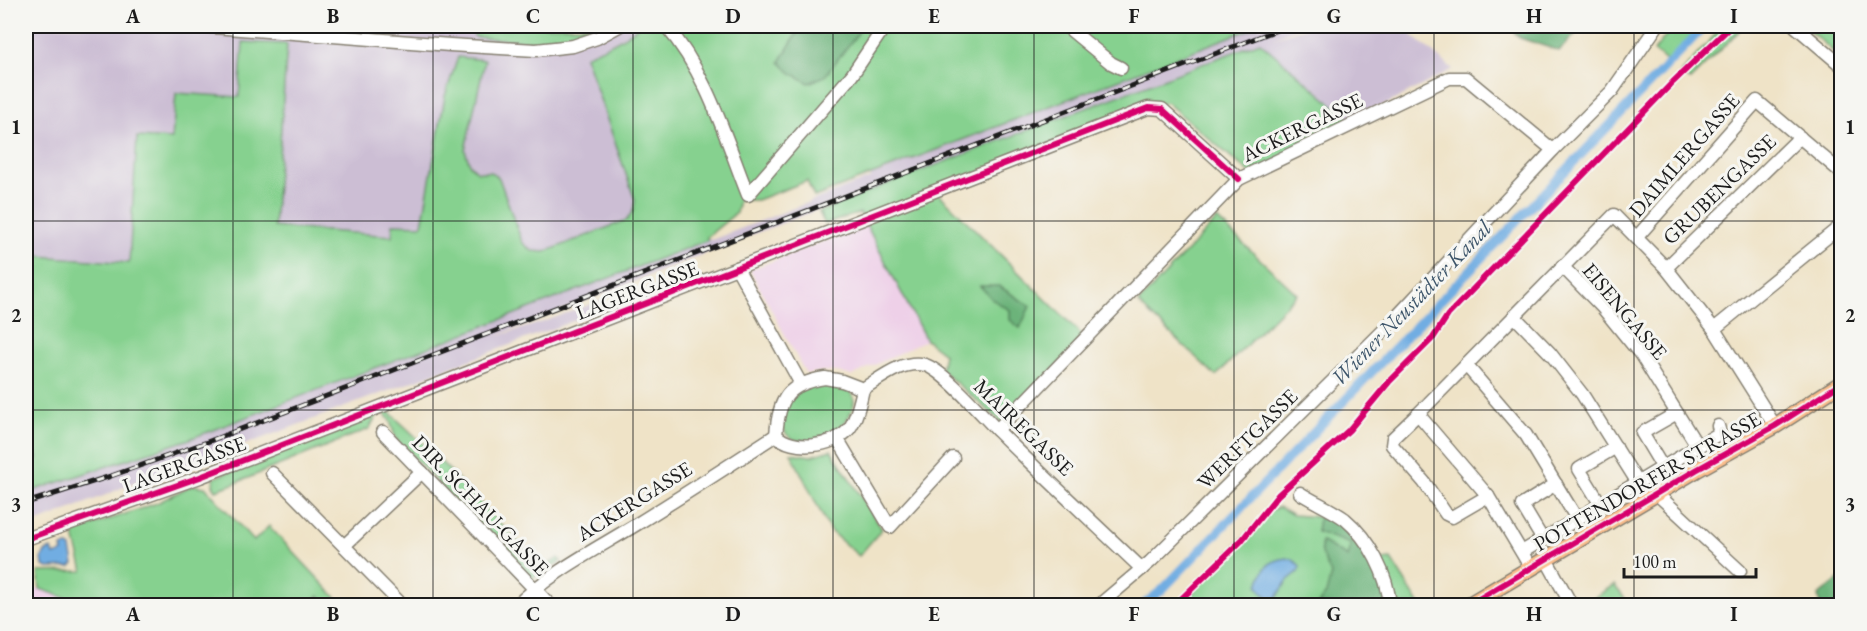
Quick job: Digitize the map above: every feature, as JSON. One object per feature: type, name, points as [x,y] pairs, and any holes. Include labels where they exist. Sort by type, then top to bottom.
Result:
[{"type":"main road","name":"POTTENDORFER STRASSE","points":[[1467,606],[1775,426],[1842,383]]},
{"type":"street","points":[[200,26],[256,28],[465,46],[552,49],[573,46],[597,38],[619,26]]},
{"type":"street","points":[[666,26],[693,65],[712,102],[748,195],[852,75],[885,26]]},
{"type":"street","points":[[1066,26],[1121,68]]},
{"type":"street","name":"WERFTGASSE","points":[[1098,606],[1142,569],[1389,324],[1553,150],[1612,92],[1657,26]]},
{"type":"street","points":[[1795,26],[1842,66]]},
{"type":"street","name":"ACKERGASSE","points":[[997,430],[1239,179],[1449,78],[1466,78],[1553,150]]},
{"type":"street","name":"DAIMLERGASSE","points":[[1488,496],[1452,517],[1446,514],[1424,482],[1392,445],[1393,438],[1614,215],[1637,237],[1757,101],[1842,173]]},
{"type":"street","name":"LAGERGASSE","points":[[26,539],[200,477],[1148,108],[1162,109],[1239,179]]},
{"type":"street","name":"GRUBENGASSE","points":[[1666,268],[1800,137]]},
{"type":"street","points":[[1714,329],[1842,225]]},
{"type":"street","points":[[1637,237],[1666,268],[1714,329],[1775,426]]},
{"type":"street","name":"EISENGASSE","points":[[1562,266],[1602,307],[1641,355],[1698,447]]},
{"type":"street","points":[[738,268],[801,384]]},
{"type":"street","points":[[1514,316],[1550,353],[1582,394],[1638,483]]},
{"type":"street","name":"MAIREGASSE","points":[[863,389],[909,364],[926,365],[946,379],[1142,569]]},
{"type":"street","points":[[1466,365],[1526,435],[1577,519]]},
{"type":"street","points":[[825,378],[842,381],[863,389],[853,423],[847,432],[837,438],[824,444],[807,446],[780,439],[776,435],[778,414],[785,397],[801,384],[825,378]]},
{"type":"street","points":[[1663,468],[1642,433],[1677,413]]},
{"type":"street","points":[[1418,414],[1488,496],[1531,567]]},
{"type":"street","name":"POTTENDORFER STRASSE","points":[[1522,552],[1720,433],[1718,426]]},
{"type":"street","name":"DIR. SCHAU-GASSE","points":[[383,432],[551,606]]},
{"type":"street","name":"ACKERGASSE","points":[[516,606],[534,588],[568,564],[637,524],[776,435]]},
{"type":"street","points":[[837,438],[890,527],[953,458]]},
{"type":"street","points":[[1601,505],[1579,469],[1616,447]]},
{"type":"street","points":[[344,546],[422,472]]},
{"type":"street","points":[[272,473],[403,606]]},
{"type":"street","points":[[1543,540],[1521,505],[1556,484]]},
{"type":"street","points":[[1300,493],[1345,520],[1364,539],[1386,584],[1390,606]]},
{"type":"street","points":[[1657,494],[1740,571]]},
{"type":"street","points":[[1546,559],[1572,606]]},
{"type":"shaded area","points":[[30,26],[638,26],[607,46],[585,56],[635,200],[633,211],[627,220],[545,252],[532,251],[522,242],[499,178],[491,172],[478,172],[470,165],[465,150],[485,61],[458,57],[445,96],[422,225],[394,224],[392,236],[273,227],[287,44],[243,42],[239,97],[177,93],[172,139],[137,137],[129,263],[26,255],[26,90]]},
{"type":"shaded area","points":[[1258,26],[1301,26],[1273,38],[1311,26],[1401,26],[1453,69],[1353,122],[1260,42],[754,234],[494,337],[602,300],[605,309],[199,462],[145,477],[26,527],[26,493],[187,440],[714,239]]},
{"type":"shaded area","points":[[866,225],[926,340],[852,376],[824,371],[806,374],[750,270]]},
{"type":"shaded area","points":[[26,589],[40,589],[72,600],[77,605],[26,606]]},
{"type":"green space","points":[[26,26],[30,26],[26,90]]},
{"type":"green space","points":[[467,26],[600,26],[571,38],[539,42],[475,37]]},
{"type":"green space","points":[[638,26],[1258,26],[814,197],[807,181],[757,200],[739,200],[736,213],[707,237],[708,240],[187,440],[26,493],[26,469],[37,458],[26,420],[26,255],[129,263],[137,137],[172,139],[176,93],[239,97],[243,42],[287,44],[274,227],[392,236],[393,224],[422,225],[445,96],[458,57],[485,60],[465,150],[470,165],[478,172],[491,172],[499,178],[522,242],[532,251],[545,252],[627,220],[633,211],[635,200],[585,56],[619,40]]},
{"type":"green space","points":[[801,26],[860,26],[858,33],[825,76],[809,83],[791,73],[780,62]]},
{"type":"green space","points":[[1508,26],[1583,26],[1559,51],[1520,38]]},
{"type":"green space","points":[[1673,26],[1705,26],[1670,64],[1654,51]]},
{"type":"green space","points":[[1723,26],[1744,26],[1690,80],[1681,73]]},
{"type":"green space","points":[[1804,26],[1841,26],[1841,58]]},
{"type":"green space","points":[[1260,42],[1353,122],[1251,174],[1166,102],[936,191],[1084,337],[1004,424],[941,370],[944,354],[926,340],[860,213],[825,224],[819,212],[897,180]]},
{"type":"green space","points":[[1217,219],[1297,294],[1216,376],[1138,303]]},
{"type":"green space","points":[[980,286],[999,286],[1030,306],[1020,328],[1010,320],[1010,310],[993,300]]},
{"type":"green space","points":[[825,382],[845,388],[852,394],[853,408],[845,422],[833,434],[825,438],[804,441],[789,437],[783,426],[783,419],[790,399],[809,386]]},
{"type":"green space","points":[[387,410],[429,449],[539,564],[548,565],[558,558],[561,561],[529,578],[396,439],[390,421],[383,411]]},
{"type":"green space","points":[[378,414],[369,429],[233,484],[216,490],[213,485],[214,478]]},
{"type":"green space","points":[[26,420],[37,459],[26,469]]},
{"type":"green space","points":[[831,450],[882,529],[859,556],[830,531],[791,453],[811,456]]},
{"type":"green space","points":[[192,485],[205,487],[254,541],[269,526],[343,605],[325,605],[319,596],[312,601],[314,606],[77,605],[72,600],[40,589],[38,572],[83,571],[73,532],[157,503]]},
{"type":"green space","points":[[1279,507],[1293,515],[1332,518],[1373,561],[1391,559],[1420,605],[1179,606],[1270,510]]},
{"type":"green space","points":[[1319,518],[1332,518],[1344,522],[1373,561],[1387,605],[1317,605],[1326,594],[1331,574],[1321,553],[1321,541],[1348,557],[1351,544],[1317,532]]},
{"type":"green space","points":[[1841,578],[1841,605],[1820,605],[1818,596]]},
{"type":"green space","points":[[1614,585],[1630,605],[1589,605],[1587,602]]},
{"type":"water","points":[[62,547],[71,548],[74,564],[71,567],[48,568],[43,566],[42,557],[46,551],[52,549],[54,555],[63,552]]},
{"type":"water","points":[[1287,558],[1298,563],[1300,567],[1298,572],[1287,581],[1277,598],[1268,597],[1258,586],[1262,574],[1270,563]]},
{"type":"waterway","name":"Wiener Neustädter Kanal","points":[[1142,606],[1162,590],[1705,26]]},
{"type":"railway","points":[[26,503],[207,442],[1287,26]]},
{"type":"cycle path","points":[[1174,606],[1242,540],[1278,495],[1349,430],[1389,382],[1433,338],[1448,315],[1673,82],[1731,26]]},
{"type":"cycle path","points":[[26,539],[200,477],[1148,108],[1162,109],[1239,179]]},
{"type":"cycle path","points":[[1467,606],[1696,470],[1775,426],[1842,383]]}]
